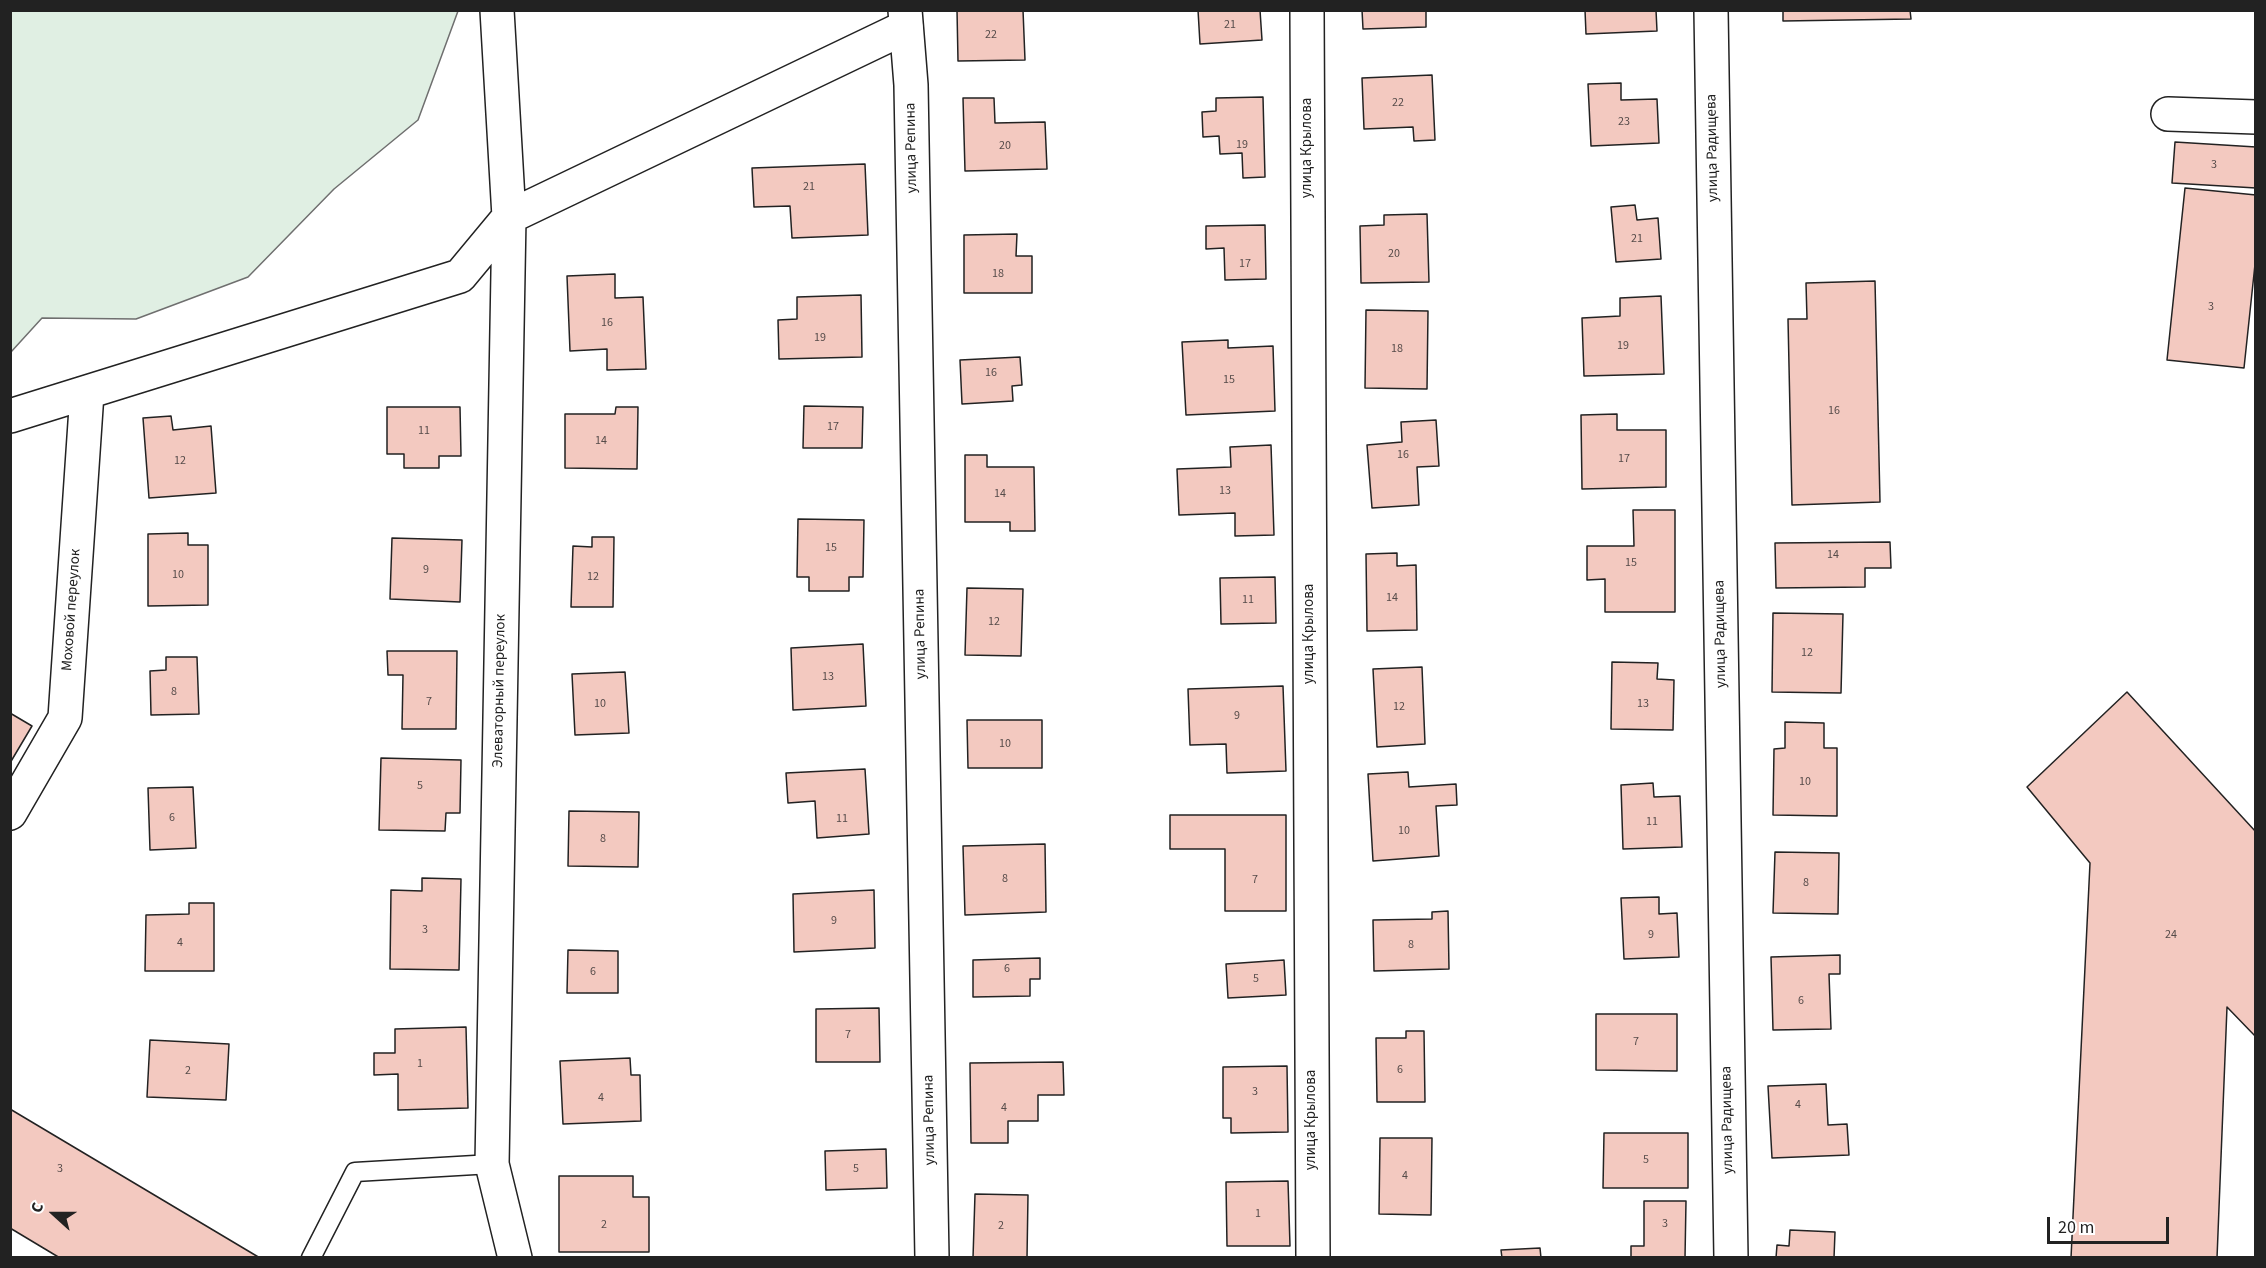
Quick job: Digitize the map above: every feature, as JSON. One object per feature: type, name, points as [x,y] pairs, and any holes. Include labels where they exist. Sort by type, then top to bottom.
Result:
[{"type":"street","name":"Элеваторный переулок","points":[[497,10],[509,217],[492,1164],[515,1257]]},
{"type":"street","name":"улица Крылова","points":[[1307,10],[1313,1257]]},
{"type":"street","name":"улица Радищева","points":[[1711,10],[1731,1257]]},
{"type":"street","points":[[10,416],[460,276],[509,217],[906,19]]},
{"type":"street","name":"улица Репина","points":[[906,19],[911,85],[933,1257]]},
{"type":"street","points":[[2168,114],[2256,117]]},
{"type":"street","name":"Моховой переулок","points":[[10,813],[65,718],[87,393]]},
{"type":"lane","points":[[311,1257],[356,1172],[492,1164]]},
{"type":"green space","points":[[11,10],[458,11],[418,120],[334,189],[248,277],[136,319],[42,318],[11,352]]},
{"type":"building","points":[[957,10],[1023,10],[1025,60],[958,61]]},
{"type":"building","points":[[1198,10],[1260,10],[1262,40],[1200,44]]},
{"type":"building","points":[[1362,10],[1426,10],[1426,27],[1363,29]]},
{"type":"building","points":[[1585,10],[1656,10],[1657,31],[1586,34]]},
{"type":"building","points":[[1783,10],[1910,10],[1911,19],[1783,21]]},
{"type":"building","points":[[1432,75],[1435,140],[1414,141],[1413,127],[1364,129],[1362,78]]},
{"type":"building","points":[[1621,83],[1621,100],[1657,99],[1659,143],[1591,146],[1588,84]]},
{"type":"building","points":[[1263,97],[1265,177],[1243,178],[1242,153],[1220,154],[1219,136],[1203,137],[1202,112],[1216,111],[1216,98]]},
{"type":"building","points":[[963,98],[994,98],[995,123],[1045,122],[1047,169],[965,171]]},
{"type":"building","points":[[2175,142],[2256,147],[2256,188],[2172,183]]},
{"type":"building","points":[[865,164],[868,235],[792,238],[790,206],[754,207],[752,168]]},
{"type":"building","points":[[2185,188],[2256,195],[2256,255],[2244,368],[2167,360]]},
{"type":"building","points":[[1635,205],[1637,220],[1658,218],[1661,259],[1616,262],[1611,207]]},
{"type":"building","points":[[1427,214],[1429,282],[1361,283],[1360,226],[1384,225],[1384,215]]},
{"type":"building","points":[[1265,225],[1266,279],[1225,280],[1224,248],[1206,249],[1206,226]]},
{"type":"building","points":[[1017,234],[1016,256],[1032,256],[1032,293],[964,293],[964,235]]},
{"type":"building","points":[[615,274],[615,298],[643,297],[646,369],[607,370],[607,349],[570,351],[567,276]]},
{"type":"building","points":[[1875,281],[1880,502],[1792,505],[1788,319],[1807,319],[1806,283]]},
{"type":"building","points":[[861,295],[862,357],[779,359],[778,320],[797,319],[797,297]]},
{"type":"building","points":[[1661,296],[1664,374],[1584,376],[1582,318],[1620,316],[1620,298]]},
{"type":"building","points":[[1366,310],[1428,311],[1427,389],[1365,388]]},
{"type":"building","points":[[1228,340],[1228,348],[1273,346],[1275,411],[1186,415],[1182,342]]},
{"type":"building","points":[[1020,357],[1022,385],[1012,386],[1013,401],[962,404],[960,360]]},
{"type":"building","points":[[804,406],[863,407],[862,448],[803,448]]},
{"type":"building","points":[[387,407],[460,407],[461,456],[439,456],[439,468],[404,468],[404,454],[387,454]]},
{"type":"building","points":[[616,407],[638,407],[637,469],[565,468],[565,414],[615,414]]},
{"type":"building","points":[[1617,414],[1617,430],[1666,430],[1666,487],[1582,489],[1581,415]]},
{"type":"building","points":[[171,416],[173,430],[211,426],[216,493],[149,498],[143,418]]},
{"type":"building","points":[[1436,420],[1439,466],[1417,467],[1419,505],[1372,508],[1367,445],[1402,442],[1401,422]]},
{"type":"building","points":[[1271,445],[1274,535],[1235,536],[1235,513],[1179,515],[1177,469],[1231,467],[1230,447]]},
{"type":"building","points":[[965,455],[987,455],[987,467],[1034,467],[1035,531],[1010,531],[1010,522],[965,522]]},
{"type":"building","points":[[1633,510],[1675,510],[1675,612],[1605,612],[1605,579],[1587,580],[1587,546],[1634,546]]},
{"type":"building","points":[[798,519],[864,520],[863,577],[849,577],[849,591],[809,591],[809,577],[797,577]]},
{"type":"building","points":[[188,533],[188,545],[208,545],[208,605],[148,606],[148,534]]},
{"type":"building","points":[[592,537],[614,537],[613,607],[571,607],[573,546],[592,547]]},
{"type":"building","points":[[392,538],[462,540],[460,602],[390,599]]},
{"type":"building","points":[[1890,542],[1891,568],[1865,568],[1865,587],[1776,588],[1775,543]]},
{"type":"building","points":[[1397,553],[1397,566],[1416,565],[1417,630],[1367,631],[1366,554]]},
{"type":"building","points":[[1275,577],[1276,623],[1221,624],[1220,578]]},
{"type":"building","points":[[967,588],[1023,589],[1021,656],[965,655]]},
{"type":"building","points":[[1773,613],[1843,614],[1841,693],[1772,692]]},
{"type":"building","points":[[863,644],[866,706],[793,710],[791,648]]},
{"type":"building","points":[[387,651],[457,651],[456,729],[402,729],[403,675],[388,675]]},
{"type":"building","points":[[166,657],[197,657],[199,714],[151,715],[150,671],[166,670]]},
{"type":"building","points":[[1612,662],[1658,663],[1657,679],[1674,680],[1673,730],[1611,729]]},
{"type":"building","points":[[1422,667],[1425,744],[1377,747],[1373,669]]},
{"type":"building","points":[[625,672],[629,733],[575,735],[572,674]]},
{"type":"building","points":[[1283,686],[1286,771],[1227,773],[1226,744],[1190,745],[1188,689]]},
{"type":"building","points":[[2127,692],[2256,832],[2256,1037],[2227,1007],[2217,1258],[2071,1258],[2090,863],[2027,787]]},
{"type":"building","points":[[10,713],[32,726],[10,763]]},
{"type":"building","points":[[967,720],[1042,720],[1042,768],[968,768]]},
{"type":"building","points":[[1785,722],[1824,723],[1824,748],[1837,748],[1837,816],[1773,815],[1774,749],[1785,748]]},
{"type":"building","points":[[381,758],[461,760],[460,813],[446,813],[445,831],[379,830]]},
{"type":"building","points":[[865,769],[869,834],[817,838],[815,801],[788,803],[786,773]]},
{"type":"building","points":[[1408,772],[1409,787],[1456,784],[1457,805],[1436,806],[1439,856],[1373,861],[1368,774]]},
{"type":"building","points":[[1653,783],[1654,797],[1680,796],[1682,847],[1623,849],[1621,785]]},
{"type":"building","points":[[193,787],[196,848],[150,850],[148,788]]},
{"type":"building","points":[[569,811],[639,812],[638,867],[568,866]]},
{"type":"building","points":[[1170,815],[1286,815],[1286,911],[1225,911],[1225,849],[1170,849]]},
{"type":"building","points":[[1045,844],[1046,912],[965,915],[963,846]]},
{"type":"building","points":[[1775,852],[1839,853],[1838,914],[1773,913]]},
{"type":"building","points":[[422,878],[461,879],[459,970],[390,969],[391,890],[422,891]]},
{"type":"building","points":[[874,890],[875,948],[794,952],[793,894]]},
{"type":"building","points":[[1659,897],[1659,914],[1677,913],[1679,957],[1624,959],[1621,898]]},
{"type":"building","points":[[189,903],[214,903],[214,971],[145,971],[146,915],[189,914]]},
{"type":"building","points":[[1448,911],[1449,969],[1374,971],[1373,920],[1432,919],[1432,912]]},
{"type":"building","points":[[568,950],[618,951],[618,993],[567,993]]},
{"type":"building","points":[[1840,955],[1840,974],[1829,974],[1831,1029],[1773,1030],[1771,957]]},
{"type":"building","points":[[1040,958],[1040,979],[1030,979],[1030,996],[973,997],[973,960]]},
{"type":"building","points":[[1284,960],[1286,995],[1228,998],[1226,964]]},
{"type":"building","points":[[879,1008],[880,1062],[816,1062],[816,1009]]},
{"type":"building","points":[[1596,1014],[1677,1014],[1677,1071],[1596,1070]]},
{"type":"building","points":[[466,1027],[468,1108],[398,1110],[398,1074],[374,1075],[374,1053],[395,1053],[395,1029]]},
{"type":"building","points":[[1406,1031],[1424,1031],[1425,1102],[1377,1102],[1376,1038],[1406,1038]]},
{"type":"building","points":[[150,1040],[229,1044],[226,1100],[147,1097]]},
{"type":"building","points":[[630,1058],[631,1075],[640,1075],[641,1121],[563,1124],[560,1061]]},
{"type":"building","points":[[1063,1062],[1064,1095],[1038,1095],[1038,1121],[1008,1121],[1008,1143],[971,1143],[970,1063]]},
{"type":"building","points":[[1287,1066],[1288,1132],[1231,1133],[1231,1118],[1223,1118],[1223,1067]]},
{"type":"building","points":[[1826,1084],[1828,1125],[1847,1124],[1849,1155],[1772,1158],[1768,1086]]},
{"type":"building","points":[[10,1109],[260,1258],[60,1258],[10,1228]]},
{"type":"building","points":[[1604,1133],[1688,1133],[1688,1188],[1603,1188]]},
{"type":"building","points":[[1380,1138],[1432,1138],[1431,1215],[1379,1214]]},
{"type":"building","points":[[886,1149],[887,1188],[826,1190],[825,1151]]},
{"type":"building","points":[[559,1176],[633,1176],[633,1197],[649,1197],[649,1252],[559,1252]]},
{"type":"building","points":[[1288,1181],[1290,1246],[1227,1246],[1226,1182]]},
{"type":"building","points":[[975,1194],[1028,1195],[1027,1258],[973,1258]]},
{"type":"building","points":[[1644,1201],[1686,1201],[1685,1258],[1631,1258],[1631,1246],[1644,1246]]},
{"type":"building","points":[[1790,1230],[1835,1232],[1834,1258],[1776,1258],[1777,1245],[1789,1246]]},
{"type":"building","points":[[1540,1248],[1541,1258],[1502,1258],[1501,1250]]}]
